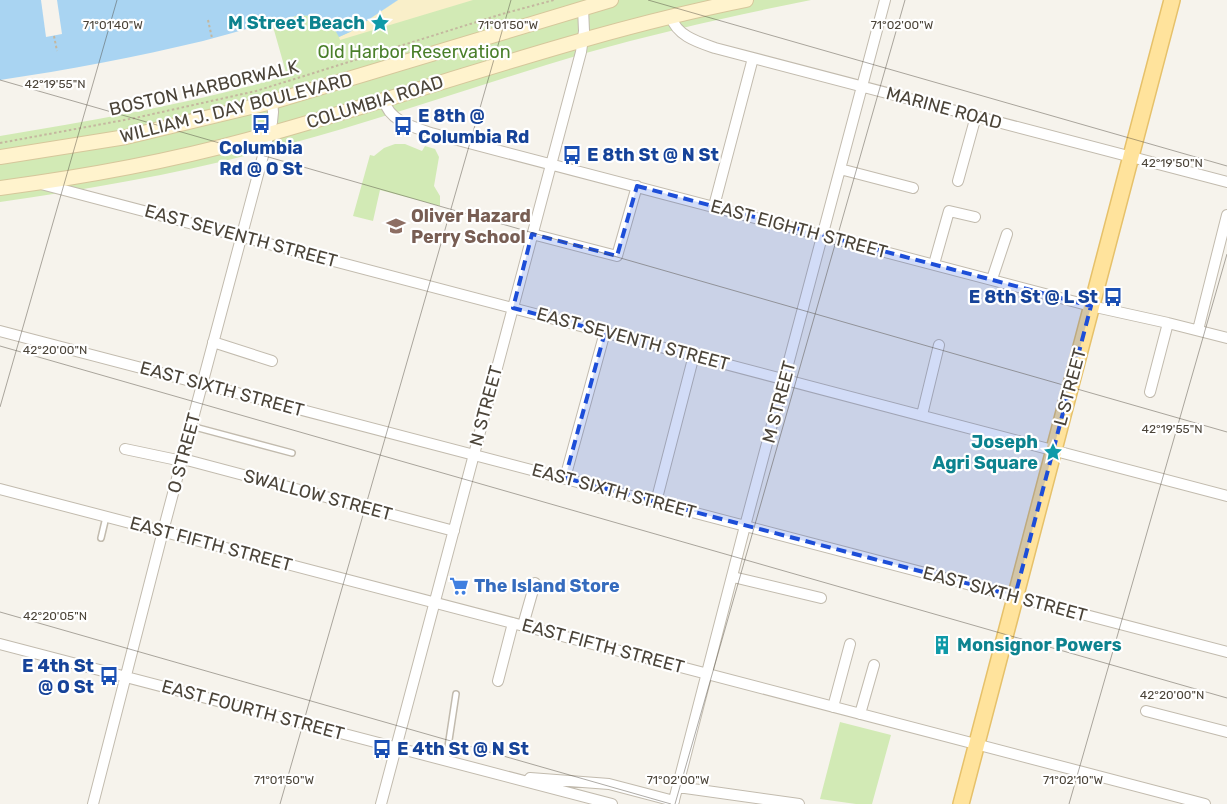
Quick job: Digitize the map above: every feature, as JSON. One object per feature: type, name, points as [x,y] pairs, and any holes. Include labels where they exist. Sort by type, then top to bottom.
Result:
[{"type":"main road","name":"WILLIAM J. DAY BOULEVARD","points":[[0,157],[126,137],[272,102],[611,0]]},
{"type":"main road","name":"COLUMBIA ROAD","points":[[0,188],[110,172],[269,134],[583,39],[746,0]]},
{"type":"main road","name":"L STREET","points":[[961,804],[1014,596],[1172,0]]},
{"type":"street","name":"M STREET","points":[[674,802],[745,526],[885,0]]},
{"type":"street","name":"N STREET","points":[[381,804],[583,39],[583,8]]},
{"type":"street","name":"MARINE ROAD","points":[[671,18],[677,29],[688,37],[706,45],[1227,182]]},
{"type":"street","points":[[714,206],[753,58]]},
{"type":"street","name":"EAST EIGHTH STREET","points":[[384,100],[385,107],[392,115],[413,127],[1092,306],[1227,338]]},
{"type":"street","name":"O STREET","points":[[94,804],[163,531],[269,134],[273,117],[272,102]]},
{"type":"street","points":[[958,182],[976,116]]},
{"type":"street","points":[[840,169],[913,188]]},
{"type":"street","name":"EAST SEVENTH STREET","points":[[38,183],[1227,496]]},
{"type":"street","points":[[532,234],[617,256],[637,186]]},
{"type":"street","points":[[934,264],[949,210],[975,217]]},
{"type":"street","points":[[1198,330],[1227,215]]},
{"type":"street","points":[[992,280],[1007,234]]},
{"type":"street","points":[[1150,392],[1168,323]]},
{"type":"street","name":"EAST SIXTH STREET","points":[[0,331],[1227,652]]},
{"type":"street","points":[[565,478],[605,332]]},
{"type":"street","points":[[213,342],[272,361]]},
{"type":"street","points":[[922,415],[939,345]]},
{"type":"street","points":[[656,502],[694,355]]},
{"type":"street","name":"SWALLOW STREET","points":[[125,449],[182,460],[454,531]]},
{"type":"street","name":"EAST FIFTH STREET","points":[[0,489],[1205,804]]},
{"type":"street","points":[[733,577],[821,598]]},
{"type":"street","points":[[523,625],[535,583]]},
{"type":"street","points":[[498,681],[513,623]]},
{"type":"street","name":"EAST FOURTH STREET","points":[[0,644],[612,804]]},
{"type":"street","points":[[833,707],[850,644]]},
{"type":"street","points":[[860,714],[874,665]]},
{"type":"street","points":[[1146,710],[1227,732]]},
{"type":"street","name":"EAST FOURTH STREET","points":[[505,776],[609,784],[674,802]]},
{"type":"street","points":[[678,787],[799,804]]},
{"type":"lane","points":[[191,426],[292,452]]},
{"type":"lane","points":[[100,538],[106,516]]},
{"type":"lane","points":[[446,760],[456,694]]},
{"type":"path","name":"BOSTON HARBORWALK","points":[[0,143],[135,118],[256,91],[502,14],[554,0]]},
{"type":"path","points":[[208,20],[212,38]]},
{"type":"path","points":[[54,36],[57,51]]},
{"type":"highlighted area","points":[[637,186],[1091,306],[1015,596],[565,478],[605,332],[513,308],[532,234],[617,256]]},
{"type":"green space","name":"Old Harbor Reservation","points":[[398,0],[811,0],[698,24],[614,45],[326,134],[253,154],[145,178],[0,202],[0,136],[145,110],[216,95],[287,76],[272,23],[296,16],[308,15],[322,19],[335,28],[350,32]]},
{"type":"green space","points":[[395,144],[405,144],[422,151],[425,146],[435,149],[439,157],[434,186],[440,196],[440,206],[380,190],[373,221],[353,216],[370,155],[374,156],[384,148]]},
{"type":"green space","points":[[840,722],[891,735],[872,804],[856,804],[820,799]]},
{"type":"sand","name":"M Street Beach","points":[[398,0],[473,0],[340,40],[339,37],[350,32]]},
{"type":"water","points":[[0,0],[398,0],[350,32],[339,37],[331,26],[321,19],[309,16],[296,16],[203,41],[153,52],[0,80]]},
{"type":"pier","points":[[41,0],[57,0],[62,34],[46,37]]},
{"type":"place","name":"M Street Beach","points":[[380,23]]},
{"type":"place","name":"Columbia Rd @ O St","points":[[261,124]]},
{"type":"place","name":"E 8th @ Columbia Rd","points":[[403,126]]},
{"type":"place","name":"E 8th St @ N St","points":[[572,155]]},
{"type":"place","name":"Oliver Hazard Perry School","points":[[396,226]]},
{"type":"place","name":"E 8th St @ L St","points":[[1113,297]]},
{"type":"place","name":"Joseph Agri Square","points":[[1053,452]]},
{"type":"place","name":"The Island Store","points":[[459,586]]},
{"type":"place","name":"Monsignor Powers","points":[[942,645]]},
{"type":"place","name":"E 4th St @ O St","points":[[109,676]]},
{"type":"place","name":"E 4th St @ N St","points":[[382,749]]}]
